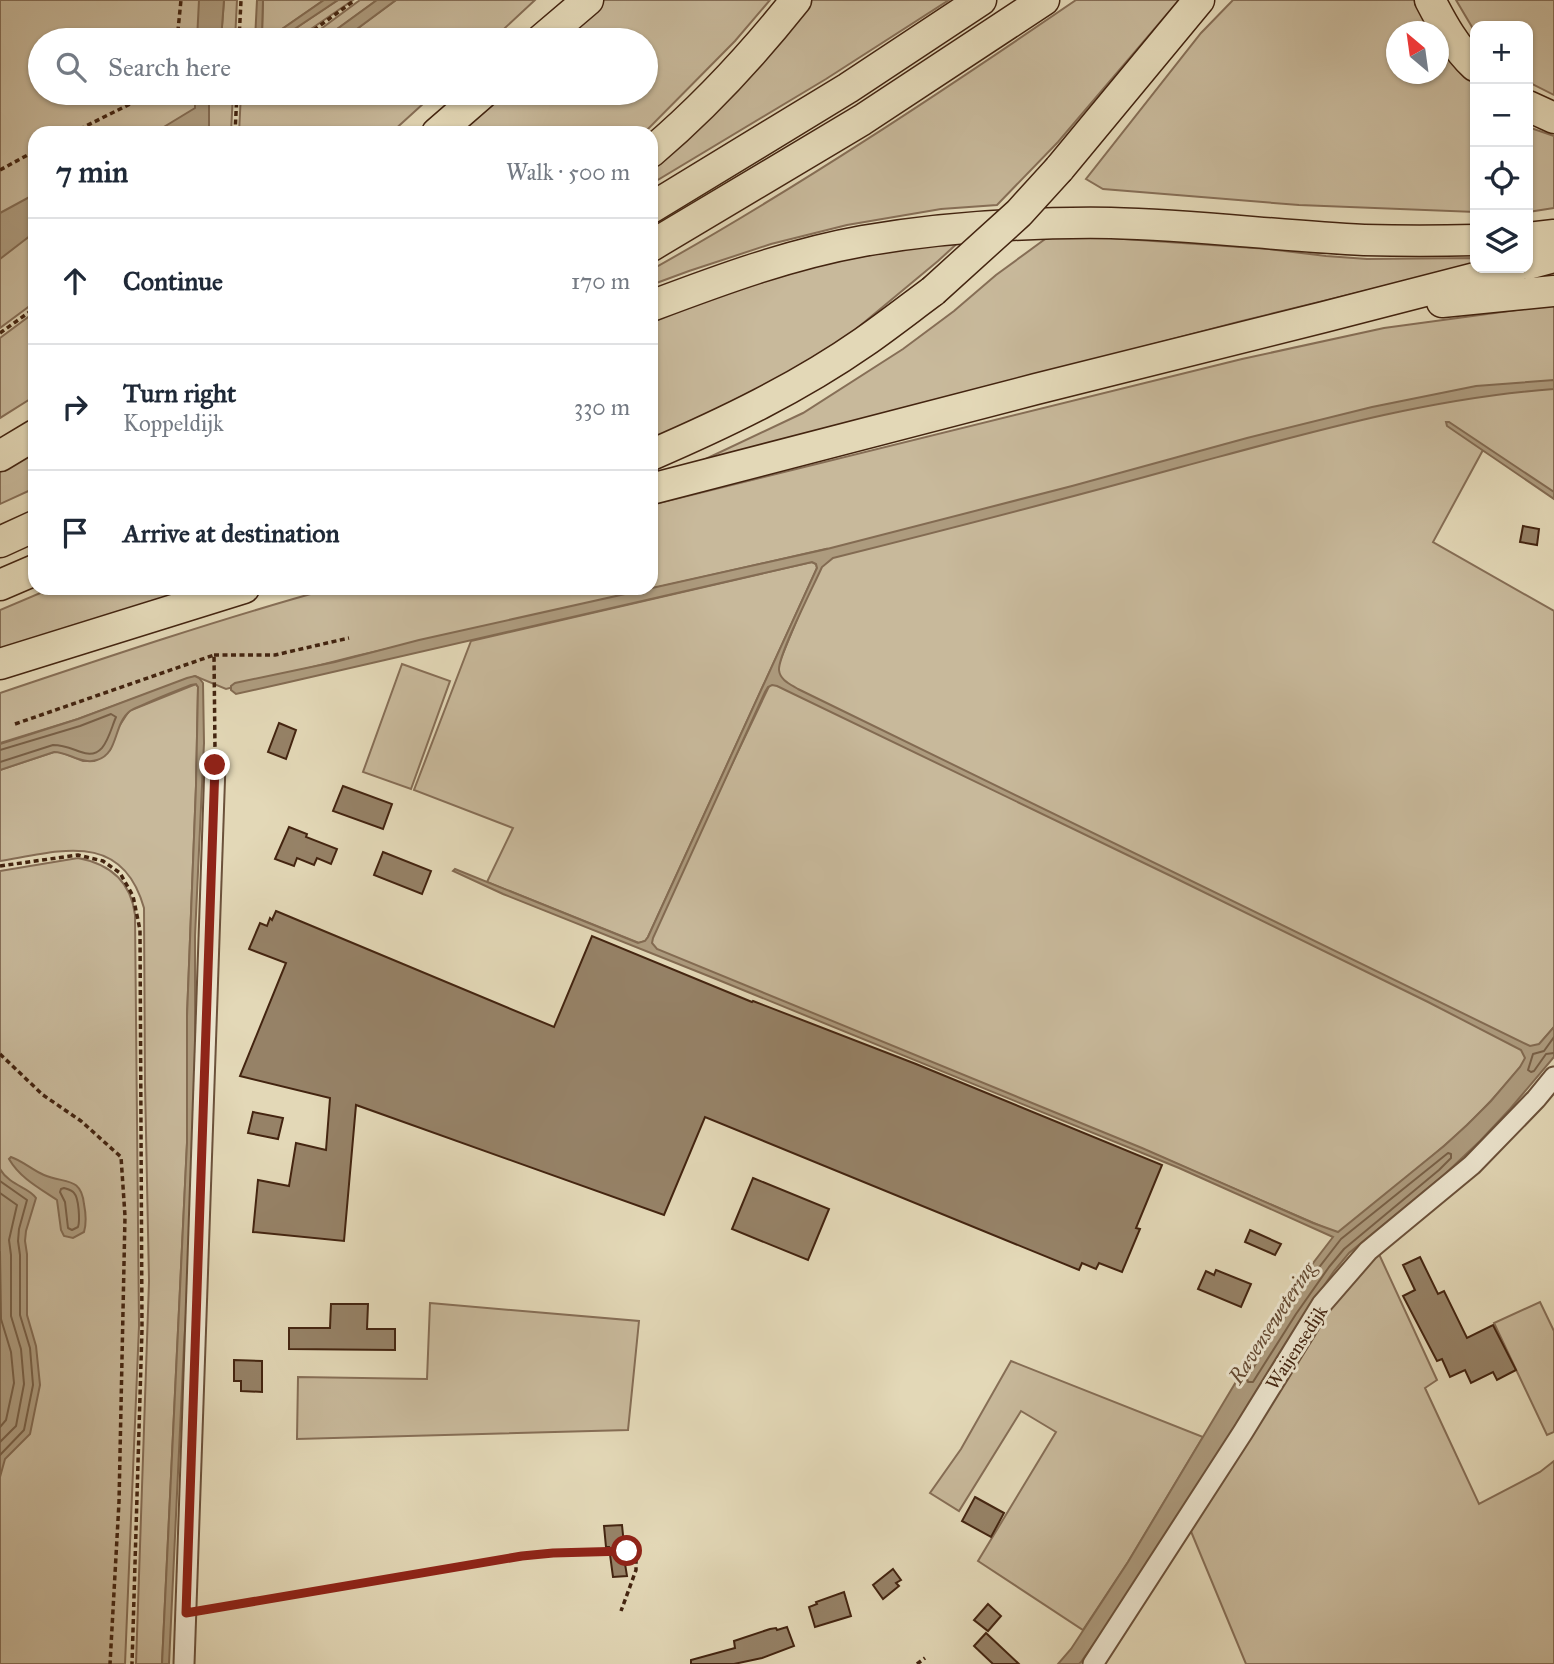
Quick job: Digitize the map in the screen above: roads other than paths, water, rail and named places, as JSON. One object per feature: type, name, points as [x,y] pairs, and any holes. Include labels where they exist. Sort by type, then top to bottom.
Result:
[{"type":"highway","points":[[530,28],[557,0]]},
{"type":"highway","points":[[555,28],[588,0]]},
{"type":"highway","points":[[658,145],[723,84],[771,32],[796,0]]},
{"type":"highway","points":[[658,204],[848,89],[981,0]]},
{"type":"highway","points":[[658,242],[862,120],[1044,0]]},
{"type":"highway","points":[[658,452],[730,419],[805,379],[863,343],[933,291],[1019,213],[1059,169],[1199,0]]},
{"type":"highway","points":[[1430,0],[1449,37],[1470,61]]},
{"type":"highway","points":[[426,126],[448,105]]},
{"type":"highway","points":[[445,126],[469,105]]},
{"type":"highway","points":[[1533,108],[1554,118]]},
{"type":"highway","points":[[658,303],[727,278],[812,253],[862,242],[977,228],[1111,223],[1364,240],[1470,240]]},
{"type":"highway","points":[[1533,237],[1554,235]]},
{"type":"highway","points":[[1533,263],[1554,257]]},
{"type":"highway","points":[[658,487],[1495,273]]},
{"type":"highway","points":[[1324,317],[1554,291]]},
{"type":"highway","points":[[0,456],[28,439]]},
{"type":"highway","points":[[0,542],[28,529]]},
{"type":"highway","points":[[0,585],[28,573]]},
{"type":"highway","points":[[0,664],[222,595]]},
{"type":"street","points":[[184,1664],[215,765]]},
{"type":"street","name":"Waijensedijk","points":[[1093,1664],[1322,1304],[1368,1251],[1472,1165],[1554,1077]]},
{"type":"water","points":[[199,0],[224,0],[222,28],[198,28]]},
{"type":"water","points":[[257,0],[263,0],[262,28],[256,28]]},
{"type":"water","points":[[324,0],[338,0],[296,28],[283,28]]},
{"type":"water","points":[[377,0],[396,0],[358,28],[338,28]]},
{"type":"water","points":[[195,105],[209,105],[209,126],[165,126],[195,108]]},
{"type":"water","points":[[28,198],[28,237],[0,259],[0,213]]},
{"type":"water","name":"Ravensewetering","points":[[1554,380],[1554,389],[1459,400],[1366,419],[833,558],[822,567],[780,662],[781,676],[798,689],[1530,1046],[1539,1044],[1554,1027],[1554,1057],[1510,1109],[1444,1175],[1349,1253],[1334,1271],[1144,1572],[1081,1662],[1058,1664],[1071,1649],[1128,1562],[1270,1325],[1333,1237],[1179,1168],[503,894],[453,871],[455,869],[638,943],[645,941],[817,568],[816,564],[812,562],[236,694],[231,690],[231,686],[621,595],[658,595],[658,587],[827,549],[1372,407],[1476,386]],"holes":[[[772,685],[1428,1002],[1521,1050],[1525,1058],[1491,1101],[1467,1125],[1338,1232],[1142,1148],[657,949],[652,943],[765,692]]]},
{"type":"water","points":[[1446,422],[1554,492],[1554,499],[1447,426]]},
{"type":"water","points":[[195,676],[203,683],[204,743],[195,936],[190,1255],[169,1664],[162,1664],[187,1143],[187,1016],[198,687],[196,684],[191,685],[130,711],[121,723],[109,752],[97,760],[86,761],[54,752],[0,770],[0,744]]},
{"type":"water","points":[[11,1157],[44,1175],[76,1185],[85,1208],[84,1232],[73,1238],[64,1236],[57,1200],[24,1177],[13,1166],[9,1159]]},
{"type":"water","points":[[0,1169],[4,1175],[36,1198],[25,1241],[27,1315],[36,1346],[40,1385],[30,1434],[5,1459],[0,1477]]}]
